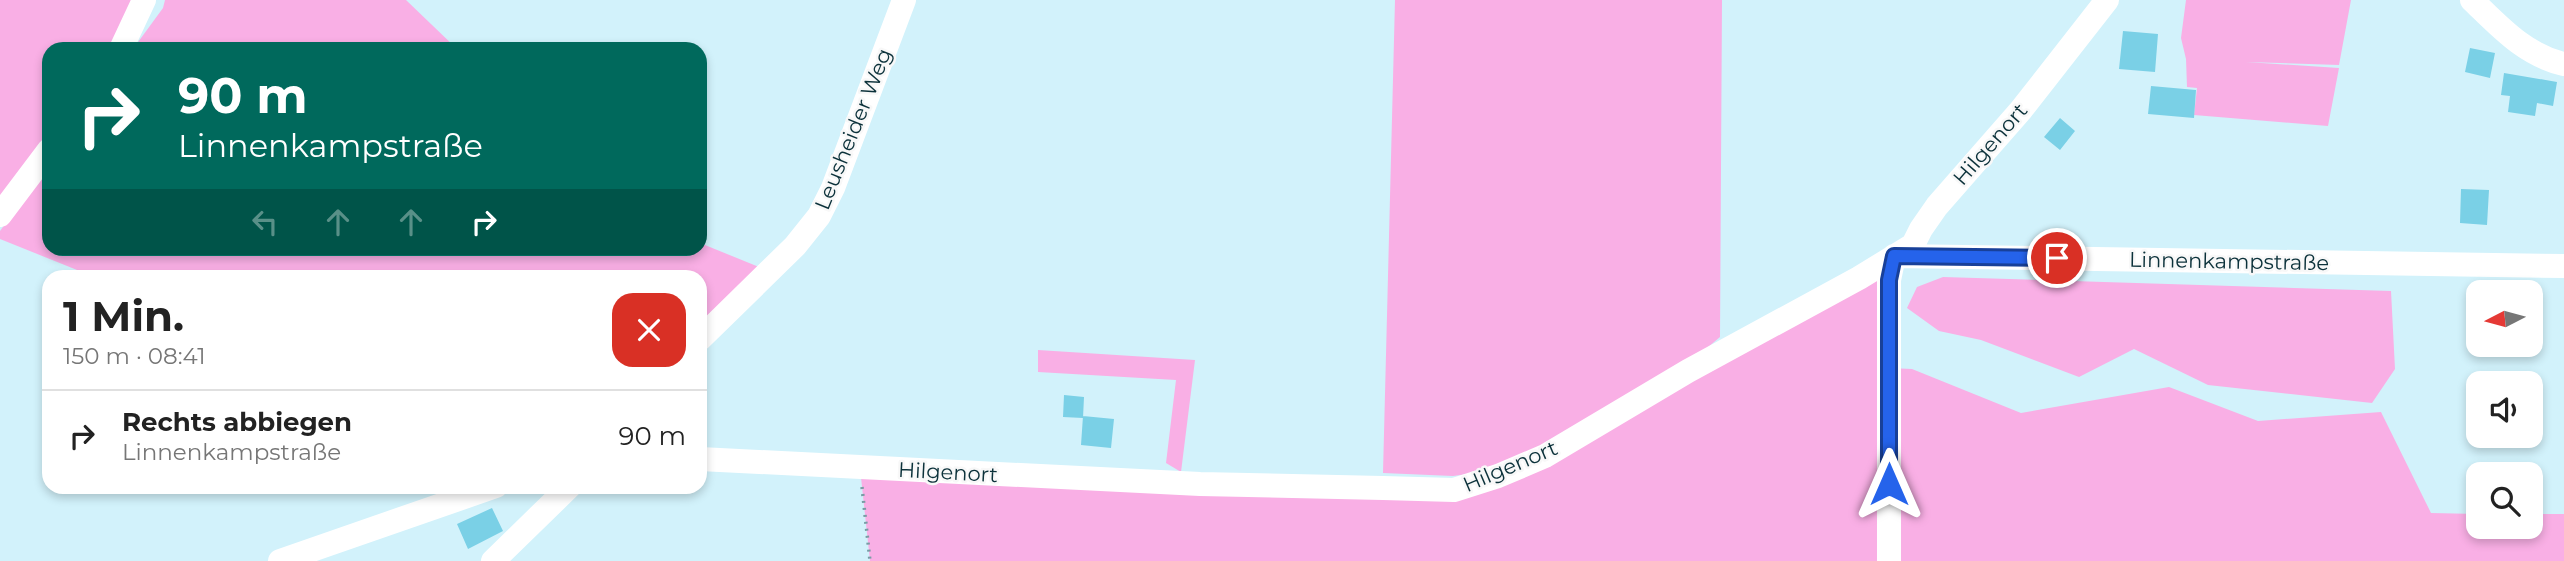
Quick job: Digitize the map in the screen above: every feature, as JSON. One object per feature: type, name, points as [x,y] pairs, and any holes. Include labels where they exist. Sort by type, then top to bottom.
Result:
[{"type":"street","points":[[124,42],[144,0]]},
{"type":"street","name":"Leusheider Weg","points":[[707,332],[795,246],[819,216],[833,188],[904,0]]},
{"type":"street","name":"Hilgenort","points":[[707,459],[1200,484],[1454,490],[1498,477],[1545,456],[1688,370],[1859,278],[1913,245],[1937,206],[2021,110],[2107,0]]},
{"type":"street","points":[[2472,0],[2525,49],[2544,60],[2564,64]]},
{"type":"street","points":[[0,215],[42,158]]},
{"type":"street","points":[[1889,561],[1889,280],[1894,256]]},
{"type":"street","name":"Linnenkampstraße","points":[[1894,256],[2564,266]]},
{"type":"street","points":[[280,561],[473,494]]},
{"type":"street","points":[[493,561],[562,494]]},
{"type":"path","points":[[860,468],[870,561]]},
{"type":"shaded area","points":[[0,0],[133,0],[112,42],[42,42],[42,145],[0,204]]},
{"type":"shaded area","points":[[165,0],[406,0],[450,42],[138,42],[163,8]]},
{"type":"shaded area","points":[[1395,0],[1722,0],[1720,337],[1688,364],[1498,470],[1453,476],[1383,473]]},
{"type":"shaded area","points":[[2186,0],[2351,0],[2339,65],[2246,62],[2339,68],[2328,126],[2194,115],[2197,88],[2187,87],[2186,59],[2181,38]]},
{"type":"shaded area","points":[[42,174],[42,256],[0,239],[0,231]]},
{"type":"shaded area","points":[[707,246],[759,267],[707,317],[707,270],[77,270],[42,256],[707,256]]},
{"type":"shaded area","points":[[1894,256],[1889,368],[1912,369],[2021,413],[2169,387],[2258,421],[2381,412],[2431,513],[2466,514],[2466,539],[2543,539],[2543,514],[2564,514],[2564,561],[870,561],[860,468],[1454,490],[1498,476]]},
{"type":"shaded area","points":[[1943,277],[2391,291],[2395,369],[2372,403],[2208,385],[2134,349],[2079,377],[1981,340],[1939,331],[1907,308],[1917,287]]},
{"type":"shaded area","points":[[1038,350],[1195,360],[1181,472],[1166,463],[1176,380],[1038,372]]},
{"type":"building","points":[[2123,31],[2158,34],[2155,72],[2119,69]]},
{"type":"building","points":[[2470,48],[2495,53],[2490,78],[2465,72]]},
{"type":"building","points":[[2504,73],[2557,82],[2553,106],[2537,103],[2535,116],[2508,112],[2510,96],[2501,95]]},
{"type":"building","points":[[2151,86],[2196,90],[2194,118],[2148,114]]},
{"type":"building","points":[[2060,118],[2075,131],[2060,150],[2044,137]]},
{"type":"building","points":[[2461,189],[2489,190],[2487,225],[2460,223]]},
{"type":"building","points":[[1064,395],[1084,397],[1083,418],[1063,417]]},
{"type":"building","points":[[1083,416],[1114,419],[1111,448],[1081,445]]},
{"type":"building","points":[[492,508],[503,531],[468,549],[457,524]]},
{"type":"route","points":[[1889,484],[1889,280],[1894,256],[2057,258]]}]
